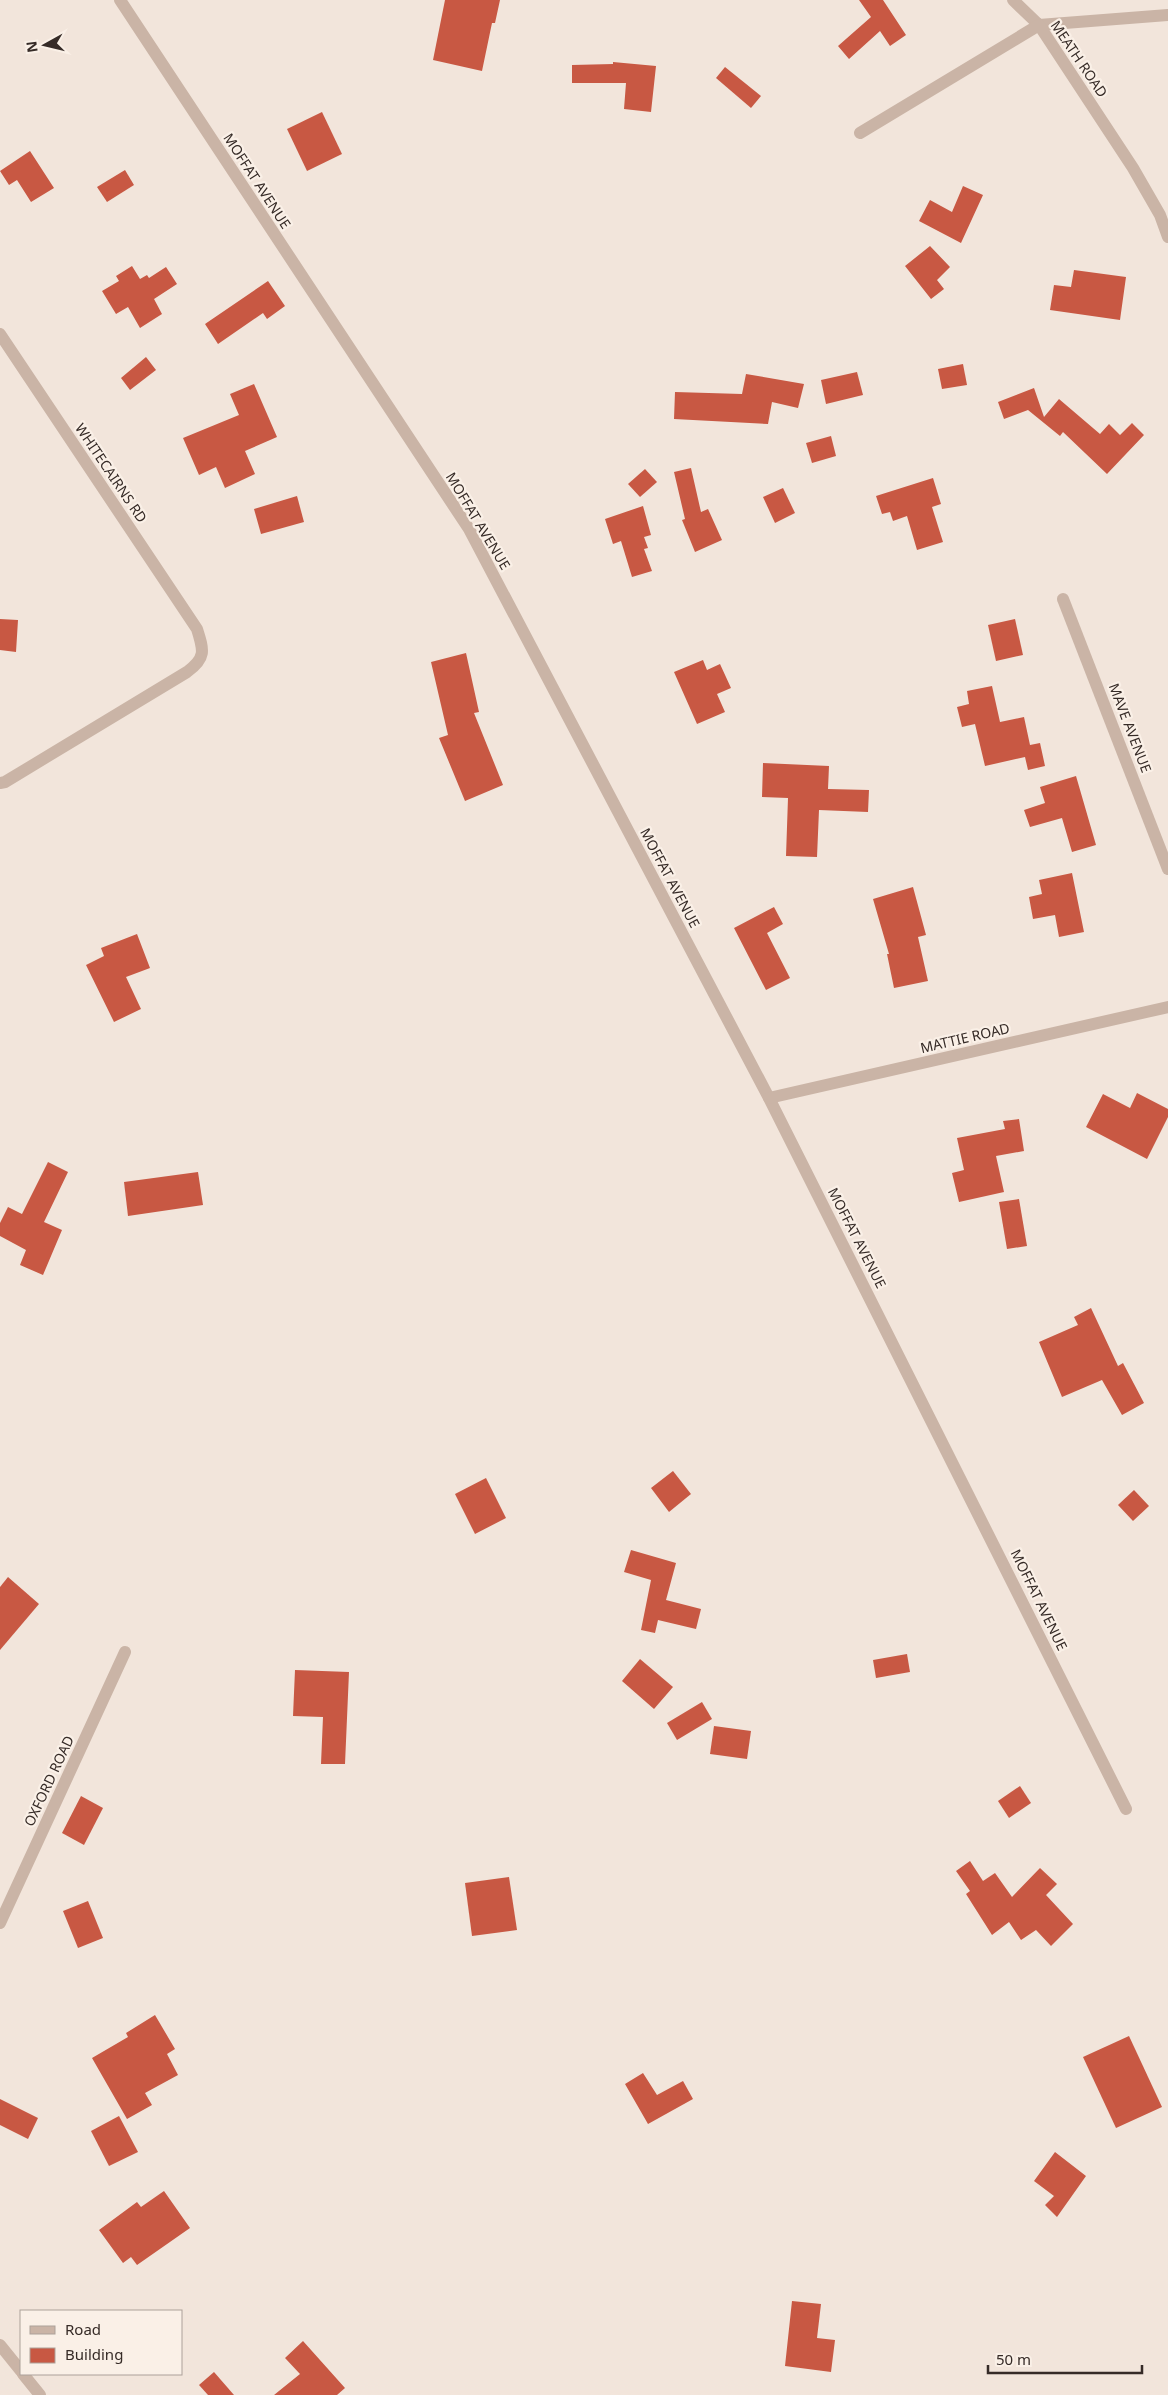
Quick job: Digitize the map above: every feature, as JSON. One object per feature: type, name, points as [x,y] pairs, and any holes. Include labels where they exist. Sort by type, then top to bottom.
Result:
[{"type":"street","name":"MOFFAT AVENUE","points":[[120,0],[469,529],[769,1098],[1126,1809]]},
{"type":"street","points":[[1013,0],[1039,25],[1168,16]]},
{"type":"street","name":"MEATH ROAD","points":[[860,133],[1039,25],[1133,168],[1160,215],[1168,237]]},
{"type":"street","name":"WHITECAIRNS RD","points":[[0,334],[197,629],[203,648],[202,658],[197,665],[5,782],[0,783]]},
{"type":"street","name":"MAVE AVENUE","points":[[1063,599],[1168,869]]},
{"type":"street","name":"MATTIE ROAD","points":[[769,1098],[1168,1007]]},
{"type":"street","name":"OXFORD ROAD","points":[[0,1923],[125,1652]]},
{"type":"street","points":[[0,2345],[20,2370]]},
{"type":"street","points":[[24,2375],[40,2395]]},
{"type":"building","points":[[445,0],[500,0],[495,23],[492,23],[482,71],[433,60]]},
{"type":"building","points":[[859,0],[883,0],[906,35],[890,46],[880,31],[849,59],[838,46],[871,17]]},
{"type":"building","points":[[613,62],[656,66],[651,112],[624,109],[626,83],[572,83],[572,65],[613,64]]},
{"type":"building","points":[[725,67],[761,96],[751,108],[716,78]]},
{"type":"building","points":[[322,112],[342,154],[307,171],[287,129]]},
{"type":"building","points":[[30,151],[54,188],[31,202],[17,180],[9,185],[0,171]]},
{"type":"building","points":[[125,170],[134,185],[107,202],[97,187]]},
{"type":"building","points":[[963,186],[983,195],[961,243],[919,221],[930,200],[952,212]]},
{"type":"building","points":[[930,246],[950,267],[937,280],[944,289],[931,299],[905,266]]},
{"type":"building","points":[[132,266],[140,279],[147,275],[149,278],[166,267],[177,284],[154,299],[162,314],[140,328],[128,307],[116,314],[102,291],[119,281],[116,276]]},
{"type":"building","points":[[1074,270],[1126,277],[1120,320],[1050,310],[1054,285],[1071,287]]},
{"type":"building","points":[[268,281],[285,306],[267,319],[263,313],[218,344],[205,324]]},
{"type":"building","points":[[146,357],[156,370],[130,390],[121,378]]},
{"type":"building","points":[[963,364],[967,385],[942,389],[938,369]]},
{"type":"building","points":[[857,372],[863,395],[826,404],[821,380]]},
{"type":"building","points":[[746,374],[804,384],[798,408],[772,402],[768,424],[674,419],[675,392],[742,394]]},
{"type":"building","points":[[254,384],[277,437],[245,451],[255,474],[225,488],[216,467],[199,475],[183,438],[239,415],[230,394]]},
{"type":"building","points":[[1034,388],[1044,417],[1059,399],[1100,434],[1109,424],[1120,435],[1132,423],[1144,435],[1107,474],[1063,432],[1060,436],[1028,410],[1004,419],[998,402]]},
{"type":"building","points":[[831,436],[836,456],[812,463],[806,443]]},
{"type":"building","points":[[691,468],[701,512],[708,509],[722,540],[695,552],[682,520],[685,519],[674,472]]},
{"type":"building","points":[[645,469],[657,482],[640,497],[628,484]]},
{"type":"building","points":[[933,478],[941,504],[932,507],[943,542],[917,550],[907,516],[893,521],[890,512],[882,514],[876,496]]},
{"type":"building","points":[[783,488],[795,513],[775,523],[763,497]]},
{"type":"building","points":[[297,496],[304,522],[261,534],[254,509]]},
{"type":"building","points":[[643,506],[651,535],[644,537],[648,548],[644,549],[652,571],[632,577],[621,541],[613,544],[605,519]]},
{"type":"building","points":[[0,619],[18,620],[16,652],[0,650]]},
{"type":"building","points":[[1015,619],[1023,655],[996,661],[988,625]]},
{"type":"building","points":[[466,653],[479,712],[474,713],[503,785],[465,801],[439,738],[448,735],[431,662]]},
{"type":"building","points":[[703,660],[707,670],[720,664],[731,688],[717,694],[725,712],[697,724],[674,672]]},
{"type":"building","points":[[992,686],[1000,722],[1024,717],[1030,745],[1040,743],[1045,766],[1028,770],[1025,757],[985,766],[975,724],[962,727],[957,707],[969,704],[967,691]]},
{"type":"building","points":[[763,763],[829,766],[828,789],[869,790],[868,812],[819,810],[817,857],[786,856],[788,798],[762,797]]},
{"type":"building","points":[[1076,776],[1096,845],[1072,852],[1062,818],[1030,827],[1024,810],[1045,803],[1040,787]]},
{"type":"building","points":[[1072,873],[1084,932],[1059,937],[1055,915],[1033,919],[1029,897],[1042,894],[1039,880]]},
{"type":"building","points":[[913,887],[926,935],[918,937],[928,981],[894,988],[887,954],[889,954],[873,899]]},
{"type":"building","points":[[774,907],[783,924],[767,933],[790,978],[766,990],[734,928]]},
{"type":"building","points":[[137,934],[150,968],[126,977],[141,1009],[114,1022],[86,965],[104,956],[101,948]]},
{"type":"building","points":[[1137,1093],[1168,1109],[1168,1117],[1147,1159],[1086,1127],[1103,1094],[1130,1108]]},
{"type":"building","points":[[1019,1119],[1024,1151],[996,1156],[1004,1192],[959,1202],[952,1173],[964,1170],[957,1138],[1005,1129],[1003,1121]]},
{"type":"building","points":[[48,1162],[68,1172],[44,1222],[62,1230],[43,1275],[20,1265],[26,1250],[0,1236],[0,1223],[8,1207],[22,1214]]},
{"type":"building","points":[[198,1172],[203,1205],[128,1216],[124,1182]]},
{"type":"building","points":[[1019,1199],[1027,1246],[1007,1249],[999,1202]]},
{"type":"building","points":[[1091,1308],[1118,1366],[1123,1363],[1144,1403],[1122,1415],[1102,1380],[1062,1397],[1039,1342],[1078,1325],[1074,1317]]},
{"type":"building","points":[[673,1471],[691,1494],[669,1512],[651,1488]]},
{"type":"building","points":[[486,1478],[506,1518],[475,1534],[455,1494]]},
{"type":"building","points":[[1134,1490],[1149,1506],[1133,1521],[1118,1505]]},
{"type":"building","points":[[631,1550],[676,1563],[666,1600],[701,1609],[696,1629],[658,1620],[655,1633],[641,1630],[651,1580],[624,1572]]},
{"type":"building","points":[[8,1577],[39,1604],[0,1650],[0,1587]]},
{"type":"building","points":[[907,1654],[910,1672],[876,1678],[873,1660]]},
{"type":"building","points":[[640,1659],[673,1687],[654,1709],[622,1681]]},
{"type":"building","points":[[295,1670],[349,1672],[345,1764],[321,1764],[323,1717],[293,1716]]},
{"type":"building","points":[[702,1702],[712,1719],[677,1740],[667,1723]]},
{"type":"building","points":[[714,1726],[751,1731],[747,1759],[710,1754]]},
{"type":"building","points":[[1020,1786],[1031,1803],[1009,1818],[998,1801]]},
{"type":"building","points":[[81,1796],[103,1808],[84,1845],[62,1833]]},
{"type":"building","points":[[970,1861],[983,1881],[995,1873],[1012,1897],[1040,1868],[1057,1884],[1046,1895],[1073,1924],[1051,1946],[1036,1930],[1021,1940],[1009,1922],[992,1935],[966,1894],[970,1891],[956,1871]]},
{"type":"building","points":[[509,1877],[517,1930],[472,1936],[465,1883]]},
{"type":"building","points":[[88,1901],[103,1938],[78,1948],[63,1911]]},
{"type":"building","points":[[155,2015],[175,2049],[167,2054],[178,2075],[145,2093],[152,2105],[127,2119],[92,2058],[128,2037],[126,2033]]},
{"type":"building","points":[[1129,2036],[1162,2107],[1116,2128],[1083,2057]]},
{"type":"building","points":[[643,2073],[657,2095],[683,2081],[693,2099],[648,2124],[625,2084]]},
{"type":"building","points":[[0,2099],[38,2118],[28,2139],[0,2125]]},
{"type":"building","points":[[119,2116],[138,2152],[109,2166],[91,2131]]},
{"type":"building","points":[[1055,2152],[1086,2176],[1057,2217],[1045,2205],[1054,2196],[1034,2181]]},
{"type":"building","points":[[164,2191],[190,2228],[137,2265],[131,2257],[123,2263],[99,2230],[137,2202],[141,2207]]},
{"type":"building","points":[[792,2301],[821,2304],[817,2338],[835,2340],[831,2372],[785,2366]]},
{"type":"building","points":[[303,2341],[345,2388],[337,2395],[274,2395],[300,2374],[285,2358]]},
{"type":"building","points":[[214,2372],[234,2395],[208,2395],[199,2385]]}]
